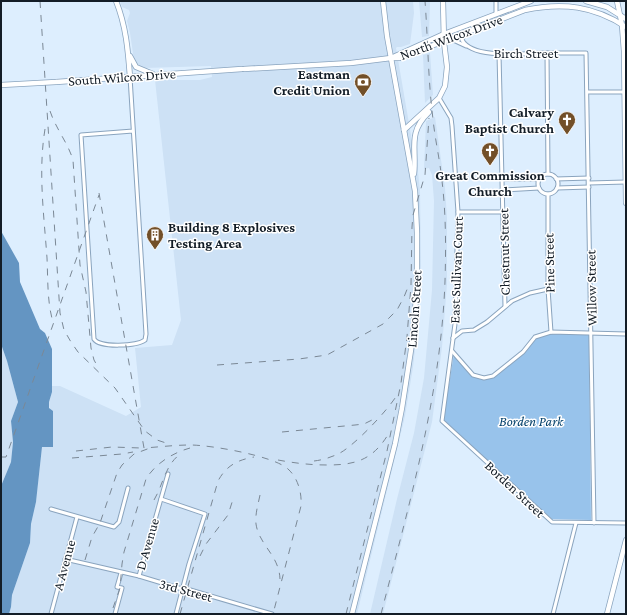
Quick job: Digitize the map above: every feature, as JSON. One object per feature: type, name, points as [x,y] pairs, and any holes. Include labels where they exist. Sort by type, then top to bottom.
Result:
[{"type":"main road","points":[[116,1],[125,29],[129,54],[130,77]]},
{"type":"main road","name":"Lincoln Street","points":[[352,614],[395,444],[408,378],[417,279],[416,203],[384,19],[383,1]]},
{"type":"main road","points":[[413,179],[415,168],[413,148],[417,128],[423,118],[435,105],[445,86],[447,76],[443,1]]},
{"type":"main road","name":"North Wilcox Drive","points":[[444,34],[531,1]]},
{"type":"main road","points":[[586,1],[607,7],[626,18]]},
{"type":"main road","points":[[617,1],[625,25],[626,203]]},
{"type":"main road","name":"North Wilcox Drive","points":[[391,58],[400,58],[525,10],[549,4],[585,8],[601,13],[625,25]]},
{"type":"main road","points":[[496,13],[497,21]]},
{"type":"main road","points":[[601,13],[613,16],[621,15]]},
{"type":"main road","name":"South Wilcox Drive","points":[[1,85],[351,63],[391,58],[444,34]]},
{"type":"main road","points":[[129,54],[136,67],[156,75]]},
{"type":"main road","points":[[404,130],[439,98]]},
{"type":"main road","points":[[607,614],[626,540]]},
{"type":"street","points":[[496,1],[496,13]]},
{"type":"street","points":[[464,34],[462,40],[468,46]]},
{"type":"street","name":"Birch Street","points":[[451,39],[483,52],[499,54],[586,53]]},
{"type":"street","points":[[546,53],[548,174]]},
{"type":"street","name":"Willow Street","points":[[586,53],[588,92],[594,523]]},
{"type":"street","name":"Chestnut Street","points":[[499,54],[505,306]]},
{"type":"street","points":[[130,77],[146,334],[145,340],[141,343],[108,345],[96,342],[94,339],[81,134],[133,132]]},
{"type":"street","points":[[588,92],[626,92]]},
{"type":"street","name":"East Sullivan Court","points":[[439,98],[447,111],[452,126],[458,212],[455,324],[442,421]]},
{"type":"street","points":[[502,179],[539,179],[543,175],[548,174],[552,175],[558,182],[557,188],[548,194],[543,192],[539,188],[539,179]]},
{"type":"street","points":[[556,179],[589,178]]},
{"type":"street","points":[[589,183],[626,182]]},
{"type":"street","points":[[557,188],[589,187]]},
{"type":"street","points":[[503,190],[539,188]]},
{"type":"street","name":"Pine Street","points":[[548,194],[548,289],[551,332]]},
{"type":"street","points":[[458,212],[502,212]]},
{"type":"street","points":[[453,338],[462,331],[474,330],[487,322],[512,301],[530,293],[548,289]]},
{"type":"street","points":[[452,351],[473,375],[484,378],[493,376],[523,352],[535,337],[551,332],[626,334]]},
{"type":"street","name":"Borden Street","points":[[442,421],[552,522],[626,523]]},
{"type":"street","name":"D Avenue","points":[[115,614],[122,588],[117,587],[121,573],[138,576],[168,474]]},
{"type":"street","points":[[51,509],[116,526],[119,522],[128,488]]},
{"type":"street","points":[[161,499],[205,514],[189,564],[176,614]]},
{"type":"street","name":"A Avenue","points":[[51,614],[77,517]]},
{"type":"street","points":[[553,614],[576,523]]},
{"type":"street","points":[[65,559],[121,573]]},
{"type":"street","name":"3rd Street","points":[[138,576],[270,614]]},
{"type":"shaded area","points":[[120,1],[413,1],[414,13],[410,44],[396,48],[412,141],[415,143],[420,191],[421,266],[418,323],[405,416],[357,614],[9,614],[12,595],[30,543],[31,524],[36,502],[42,447],[53,447],[49,402],[52,386],[60,386],[126,416],[141,407],[135,348],[172,345],[181,320],[155,80],[200,80],[212,77],[211,66],[144,68],[136,65],[127,21],[130,13],[129,10],[122,7]]},
{"type":"shaded area","points":[[419,1],[430,1],[429,36],[422,37]]},
{"type":"shaded area","points":[[430,53],[433,95],[425,103],[423,55]]},
{"type":"shaded area","points":[[435,117],[445,188],[447,218],[447,284],[442,347],[432,422],[383,614],[370,614],[414,433],[424,378],[432,290],[434,201],[432,175],[429,168],[424,169],[426,121]]},
{"type":"shaded area","points":[[1,231],[19,263],[20,282],[40,329],[45,333],[52,349],[52,392],[49,408],[53,411],[53,447],[42,447],[36,502],[31,524],[30,543],[12,595],[9,614],[1,614],[1,486],[11,462],[13,442],[11,421],[18,402],[1,344]]},
{"type":"shaded area","points":[[1,344],[18,402],[11,421],[13,442],[11,462],[1,486]]},
{"type":"green space","name":"Borden Park","points":[[551,332],[589,333],[591,520],[552,519],[443,422],[454,353],[466,368],[475,375],[480,377],[493,376],[537,338]]},
{"type":"railway","points":[[40,1],[60,313],[64,330],[78,352],[115,388],[145,431],[157,440],[169,444]]},
{"type":"railway","points":[[381,614],[422,449],[437,365],[442,323],[445,281],[445,218],[441,173],[431,104],[425,1]]},
{"type":"railway","points":[[50,111],[73,160],[80,265],[86,292],[91,348],[94,360],[99,369]]},
{"type":"railway","points":[[346,614],[387,451],[401,383],[407,337],[411,285],[413,215],[425,175],[429,118]]},
{"type":"railway","points":[[45,129],[42,161],[42,194],[49,298],[53,322]]},
{"type":"railway","points":[[99,193],[144,448],[200,445],[242,452],[281,464],[288,469],[297,481],[301,496],[301,506],[273,614]]},
{"type":"railway","points":[[1,457],[6,457],[99,195]]},
{"type":"railway","points":[[217,365],[299,359],[327,355],[383,324],[397,310],[408,287]]},
{"type":"railway","points":[[314,461],[331,457],[347,449],[387,409],[397,395]]},
{"type":"railway","points":[[282,432],[364,424],[374,419]]},
{"type":"railway","points":[[278,460],[302,464],[347,464],[370,455],[377,449],[389,433]]},
{"type":"railway","points":[[76,451],[112,447],[141,448]]},
{"type":"railway","points":[[85,560],[92,537],[100,523],[117,473],[122,465],[134,454],[150,448]]},
{"type":"railway","points":[[113,608],[120,588],[124,552],[146,479],[159,464],[177,453],[190,448]]},
{"type":"railway","points":[[72,458],[133,452]]},
{"type":"railway","points":[[154,500],[167,470],[174,459],[179,455]]},
{"type":"railway","points":[[180,614],[218,481],[225,471],[233,464],[254,457]]},
{"type":"railway","points":[[260,495],[256,513],[256,524],[261,538],[276,563],[280,579]]},
{"type":"railway","points":[[200,556],[206,544],[228,515],[234,496]]},
{"type":"place","name":"Eastman Credit Union","points":[[363,97]]},
{"type":"place","name":"Calvary Baptist Church","points":[[567,135]]},
{"type":"place","name":"Great Commission Church","points":[[490,166]]},
{"type":"place","name":"Building 8 Explosives Testing Area","points":[[155,250]]}]
